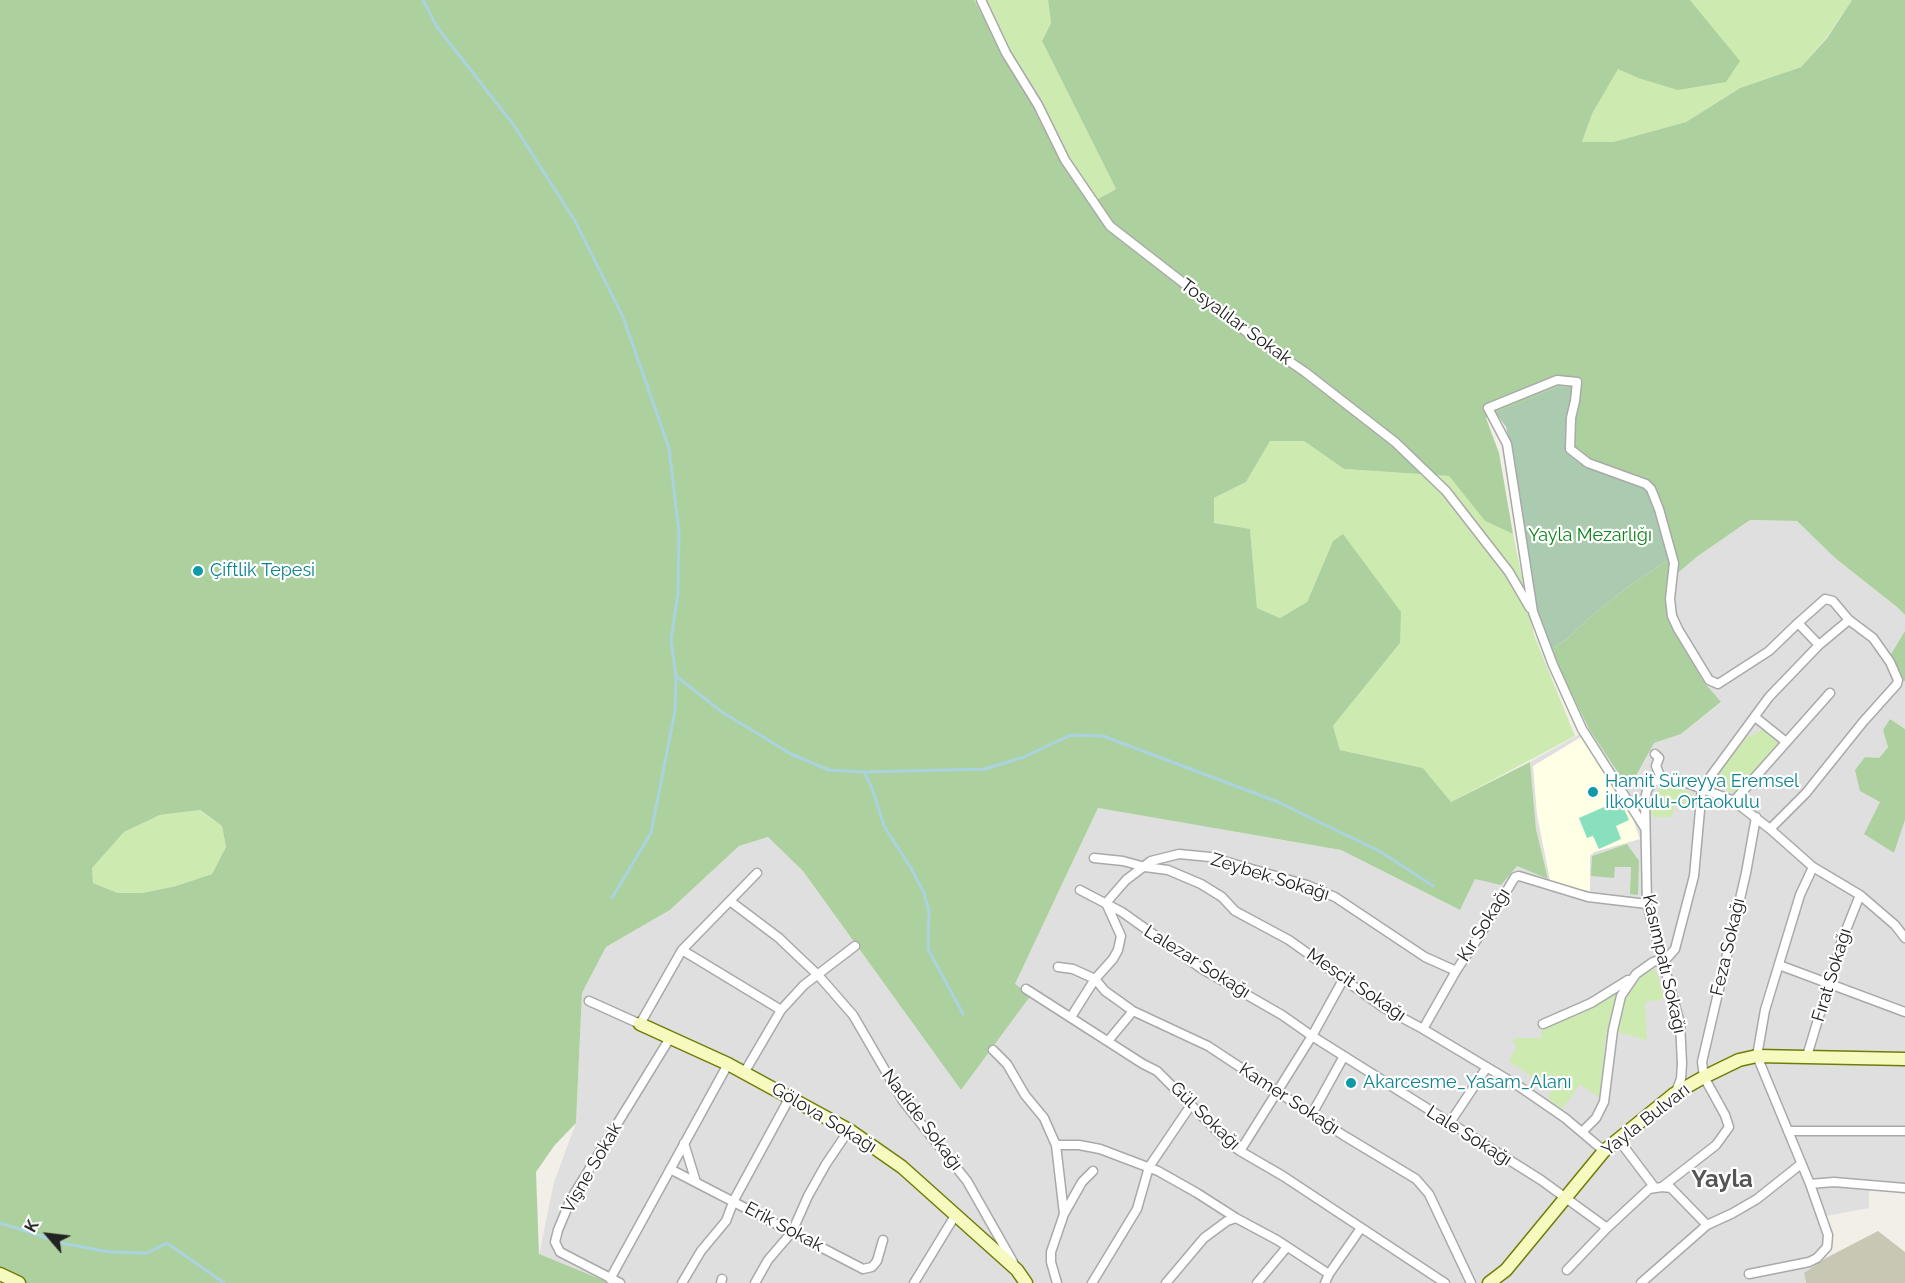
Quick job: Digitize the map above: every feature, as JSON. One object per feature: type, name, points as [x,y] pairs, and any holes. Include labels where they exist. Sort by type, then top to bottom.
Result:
[{"type":"main road","name":"Gölova Sokağı","points":[[640,1024],[728,1064],[849,1130],[902,1167],[1017,1270],[1026,1283]]},
{"type":"main road","name":"Yayla Bulvarı","points":[[1489,1283],[1506,1270],[1604,1150],[1674,1094],[1704,1077],[1739,1060],[1757,1056],[1905,1059]]},
{"type":"main road","name":"Yayla Bulvarı","points":[[1500,1283],[1506,1270]]},
{"type":"main road","points":[[0,1274],[19,1283]]},
{"type":"street","name":"Tosyalılar Sokak","points":[[981,0],[1006,52],[1038,105],[1065,160],[1110,226],[1248,333],[1305,372],[1395,442],[1446,491],[1509,572],[1533,612]]},
{"type":"street","points":[[1645,828],[1582,729],[1553,665],[1533,612],[1507,444],[1488,408],[1557,380],[1577,382],[1571,418],[1570,449],[1588,463],[1646,484],[1651,489],[1674,563],[1670,599],[1672,616],[1709,680],[1718,684],[1768,651],[1825,599],[1833,601],[1849,620],[1873,638],[1890,662],[1898,680],[1897,684],[1806,793],[1770,829]]},
{"type":"street","points":[[1543,1024],[1591,1003],[1653,962],[1667,958],[1675,949],[1694,876],[1702,788],[1769,698],[1819,645],[1849,620]]},
{"type":"street","points":[[1798,623],[1819,645]]},
{"type":"street","points":[[1734,801],[1830,693]]},
{"type":"street","points":[[1755,717],[1785,741]]},
{"type":"street","points":[[1655,754],[1659,758],[1656,766],[1661,778],[1679,780],[1734,801],[1756,817],[1813,867],[1860,895],[1895,925],[1905,938]]},
{"type":"street","name":"Kasımpatı Sokağı","points":[[1661,778],[1652,783],[1647,790],[1645,800],[1647,904],[1680,1023],[1681,1079],[1674,1094]]},
{"type":"street","name":"Feza Sokağı","points":[[1704,1077],[1702,1062],[1746,873],[1756,817]]},
{"type":"street","name":"Zeybek Sokağı","points":[[1106,903],[1126,880],[1151,861],[1179,854],[1210,857],[1307,885],[1335,897],[1425,957],[1456,971]]},
{"type":"street","name":"Mescit Sokağı","points":[[1094,858],[1168,870],[1201,884],[1222,897],[1235,911],[1290,940],[1384,1008],[1543,1102],[1604,1150]]},
{"type":"street","points":[[1749,1274],[1809,1262],[1824,1252],[1827,1247],[1828,1235],[1810,1184],[1757,1056],[1765,1010],[1800,895],[1813,867]]},
{"type":"street","points":[[640,1024],[682,950],[757,873]]},
{"type":"street","name":"Kır Sokağı","points":[[1423,1029],[1456,971],[1515,877],[1519,876],[1588,897],[1647,904]]},
{"type":"street","name":"Lalezar Sokağı","points":[[1080,890],[1122,912],[1202,969],[1282,1015],[1312,1036]]},
{"type":"street","name":"Fırat Sokağı","points":[[1807,1056],[1828,982],[1860,895]]},
{"type":"street","name":"Nadide Sokağı","points":[[730,901],[778,938],[818,975],[852,1015],[903,1101],[967,1181],[1017,1270]]},
{"type":"street","points":[[1071,1017],[1095,979],[1118,950],[1121,936],[1106,903]]},
{"type":"street","points":[[744,1073],[781,1010],[804,985],[855,946]]},
{"type":"street","points":[[682,950],[781,1010]]},
{"type":"street","points":[[1779,965],[1905,1012]]},
{"type":"street","name":"Kamer Sokağı","points":[[1058,967],[1073,969],[1095,979],[1105,991],[1133,1011],[1208,1046],[1416,1179],[1429,1194],[1471,1283]]},
{"type":"street","points":[[1582,1132],[1596,1118],[1604,1102],[1613,1030],[1621,996],[1636,974]]},
{"type":"street","points":[[1240,1151],[1312,1036],[1344,978]]},
{"type":"street","name":"Gül Sokağı","points":[[1026,989],[1157,1071],[1240,1151],[1445,1283]]},
{"type":"street","name":"Gölova Sokağı","points":[[590,1001],[640,1024]]},
{"type":"street","points":[[1108,1041],[1133,1011]]},
{"type":"street","name":"Lale Sokağı","points":[[1312,1036],[1566,1196],[1607,1228]]},
{"type":"street","name":"Vişne Sokak","points":[[620,1283],[610,1280],[560,1252],[555,1242],[571,1199],[670,1038]]},
{"type":"street","points":[[993,1050],[1007,1064],[1025,1095],[1044,1118],[1056,1145],[1064,1214]]},
{"type":"street","points":[[1312,1114],[1344,1056]]},
{"type":"street","points":[[610,1280],[728,1064]]},
{"type":"street","points":[[1449,1124],[1487,1067]]},
{"type":"street","points":[[1658,1187],[1716,1145],[1729,1127],[1704,1077]]},
{"type":"street","points":[[682,1283],[700,1251],[726,1221],[734,1200],[790,1097]]},
{"type":"street","points":[[1092,1283],[1137,1209],[1149,1167],[1191,1105]]},
{"type":"street","points":[[754,1283],[768,1260],[792,1232],[812,1188],[849,1130]]},
{"type":"street","points":[[1788,1131],[1905,1131]]},
{"type":"street","points":[[1618,1139],[1658,1187]]},
{"type":"street","points":[[684,1143],[696,1182]]},
{"type":"street","points":[[1056,1145],[1078,1144],[1100,1149],[1149,1167],[1197,1192],[1329,1274]]},
{"type":"street","points":[[1641,1283],[1707,1225],[1757,1198],[1801,1164]]},
{"type":"street","name":"Erik Sokak","points":[[670,1169],[734,1200],[863,1269],[872,1267],[877,1261],[883,1240]]},
{"type":"street","points":[[1057,1283],[1051,1262],[1051,1252],[1064,1214],[1082,1182],[1093,1171]]},
{"type":"street","points":[[1810,1184],[1834,1182],[1905,1188]]},
{"type":"street","points":[[1567,1270],[1649,1189],[1671,1188],[1707,1225]]},
{"type":"street","points":[[914,1283],[956,1214]]},
{"type":"street","points":[[1166,1283],[1204,1238],[1227,1221],[1236,1218]]},
{"type":"street","points":[[1325,1283],[1361,1228]]},
{"type":"street","points":[[1257,1283],[1287,1247]]},
{"type":"shaded area","points":[[1750,520],[1797,521],[1835,558],[1905,615],[1905,631],[1891,654],[1905,681],[1905,729],[1890,719],[1883,730],[1888,746],[1879,758],[1880,802],[1865,834],[1894,853],[1905,820],[1905,1193],[1869,1189],[1869,1208],[1826,1216],[1833,1243],[1825,1258],[1804,1273],[1806,1283],[610,1283],[539,1255],[554,1182],[576,1123],[582,993],[606,947],[670,910],[739,846],[768,837],[803,870],[961,1089],[1031,994],[1015,984],[1098,808],[1341,850],[1460,910],[1475,879],[1517,866],[1548,879],[1536,829],[1530,762],[1589,729],[1630,789],[1654,743],[1681,734],[1721,703],[1704,682],[1675,633],[1667,612],[1667,582],[1698,556]]},
{"type":"shaded area","points":[[1581,737],[1628,805],[1640,839],[1594,852],[1590,856],[1590,891],[1563,886],[1550,880],[1537,815],[1533,766]]},
{"type":"shaded area","points":[[1878,1231],[1905,1252],[1905,1283],[1806,1283],[1804,1273],[1826,1258]]},
{"type":"green space","points":[[0,0],[974,0],[1089,204],[1116,189],[1042,41],[1051,23],[1048,0],[1690,0],[1740,61],[1726,82],[1678,90],[1638,78],[1618,69],[1592,114],[1582,142],[1613,142],[1686,122],[1740,88],[1801,67],[1827,38],[1852,0],[1905,0],[1905,615],[1835,558],[1797,521],[1750,520],[1698,556],[1667,582],[1667,612],[1675,633],[1704,682],[1721,702],[1681,734],[1654,743],[1629,789],[1589,729],[1550,650],[1567,639],[1590,617],[1628,587],[1669,559],[1628,479],[1582,464],[1565,450],[1565,431],[1575,386],[1557,387],[1486,418],[1499,453],[1513,534],[1485,521],[1449,476],[1344,469],[1304,441],[1270,441],[1246,482],[1214,498],[1214,523],[1250,529],[1257,608],[1280,618],[1307,602],[1333,541],[1343,534],[1401,612],[1400,643],[1333,726],[1340,750],[1423,768],[1451,802],[1530,762],[1536,829],[1548,879],[1517,866],[1501,885],[1475,879],[1460,910],[1341,850],[1098,808],[1015,984],[1031,995],[961,1090],[803,871],[768,837],[739,846],[670,910],[606,947],[582,993],[576,1123],[554,1146],[536,1172],[539,1254],[610,1283],[22,1283],[0,1273]],"holes":[[[200,810],[222,826],[226,847],[212,874],[176,886],[142,893],[118,893],[93,883],[92,868],[124,832],[160,815]]]},
{"type":"green space","points":[[974,0],[1048,0],[1051,23],[1042,41],[1116,189],[1089,204]]},
{"type":"green space","points":[[1690,0],[1852,0],[1826,38],[1801,67],[1740,88],[1686,122],[1613,142],[1582,142],[1592,114],[1618,68],[1638,78],[1713,29]]},
{"type":"green space","name":"Yayla Mezarlığı","points":[[1575,386],[1565,431],[1565,450],[1582,464],[1628,479],[1650,491],[1669,559],[1628,587],[1590,617],[1567,639],[1550,650],[1541,628],[1518,497],[1515,464],[1506,427],[1496,413],[1557,387]]},
{"type":"green space","points":[[1270,440],[1304,441],[1344,469],[1449,476],[1485,521],[1513,534],[1534,635],[1575,736],[1451,802],[1423,768],[1340,750],[1333,726],[1400,643],[1333,541],[1307,602],[1280,618],[1257,608],[1250,530],[1214,523],[1214,498],[1246,482]]},
{"type":"green space","points":[[1905,631],[1905,681],[1904,681],[1891,654]]},
{"type":"green space","points":[[1890,719],[1905,729],[1905,820],[1894,853],[1864,834],[1880,802],[1860,791],[1855,770],[1865,757],[1879,758],[1888,747],[1883,730]]},
{"type":"green space","points":[[1763,729],[1778,739],[1778,745],[1738,791],[1733,793],[1714,784],[1714,779],[1748,736]]},
{"type":"green space","points":[[1674,783],[1695,796],[1695,807],[1675,806],[1672,817],[1653,817],[1651,808],[1655,793],[1663,785]]},
{"type":"green space","points":[[1620,800],[1629,820],[1616,826],[1621,839],[1599,849],[1593,836],[1598,834],[1587,838],[1579,818]]},
{"type":"green space","points":[[199,810],[222,826],[226,847],[212,874],[176,886],[142,893],[118,893],[93,883],[91,868],[124,832],[160,815]]},
{"type":"green space","points":[[1627,844],[1639,861],[1638,895],[1630,894],[1631,867],[1615,867],[1614,878],[1591,876],[1592,856]]},
{"type":"green space","points":[[1652,969],[1656,971],[1664,999],[1645,1002],[1647,1040],[1617,1032],[1632,984]]},
{"type":"green space","points":[[1614,991],[1617,994],[1605,1040],[1600,1098],[1580,1084],[1562,1109],[1548,1099],[1552,1091],[1509,1061],[1517,1046],[1513,1042],[1514,1038],[1541,1038],[1542,1030],[1588,1009]]},
{"type":"waterway","points":[[423,0],[437,27],[513,124],[575,221],[623,317],[669,448],[679,532],[678,593],[671,640],[676,676],[675,711],[651,833],[612,898]]},
{"type":"waterway","points":[[676,676],[722,712],[791,754],[829,770],[864,772],[985,769],[1024,757],[1071,735],[1103,736],[1278,802],[1381,852],[1433,886]]},
{"type":"waterway","points":[[864,772],[872,788],[884,826],[924,893],[929,912],[928,949],[963,1014]]},
{"type":"waterway","points":[[0,1223],[66,1244],[110,1252],[147,1253],[167,1243],[224,1283]]},
{"type":"place","name":"Çiftlik Tepesi","points":[[198,571]]},
{"type":"place","name":"Hamit Süreyya Eremsel İlkokulu-Ortaokulu","points":[[1593,792]]},
{"type":"place","name":"Akarcesme_Yasam_Alanı","points":[[1351,1083]]},
{"type":"district","name":"Yayla","points":[[1722,1180]]}]
